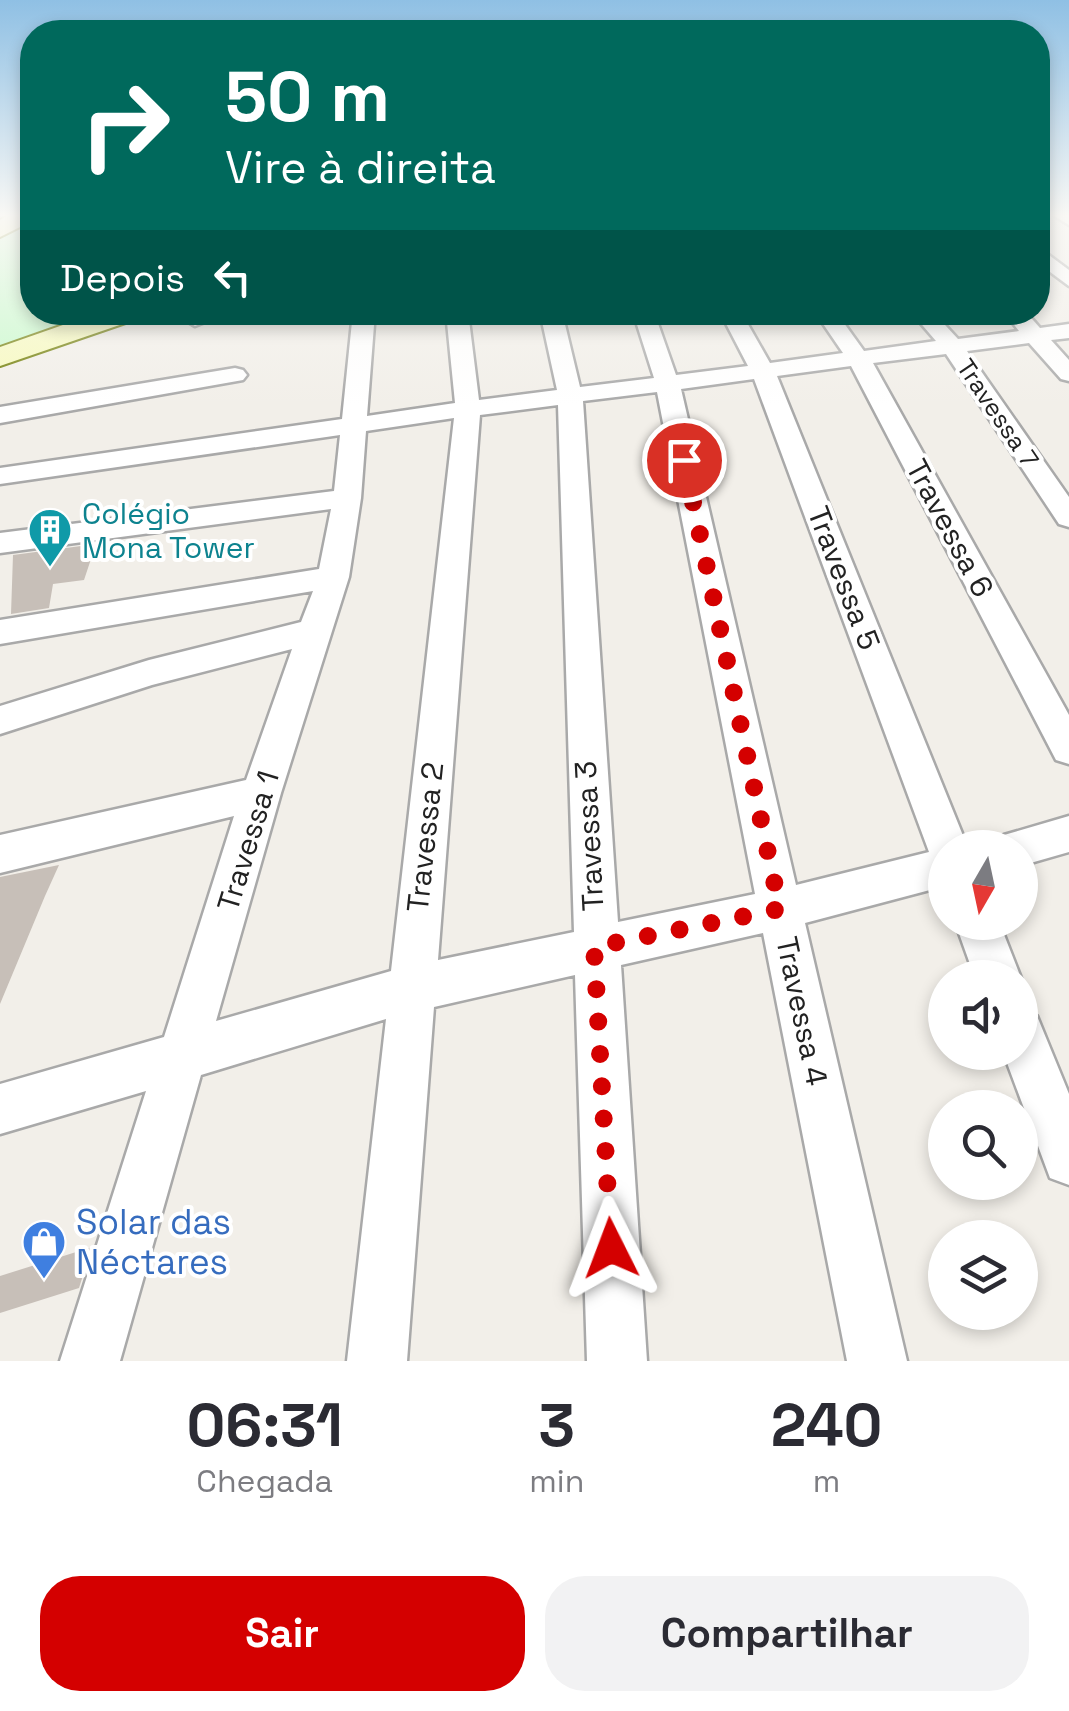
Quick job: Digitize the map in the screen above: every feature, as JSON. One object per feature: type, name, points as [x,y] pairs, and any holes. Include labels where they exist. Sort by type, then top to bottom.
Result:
[{"type":"street","points":[[0,357],[92,325]]},
{"type":"street","name":"Travessa 1","points":[[90,1361],[261,793],[333,577],[347,498],[363,325]]},
{"type":"street","name":"Travessa 2","points":[[377,1361],[468,410],[458,325]]},
{"type":"street","name":"Travessa 3","points":[[554,325],[570,396],[617,1361]]},
{"type":"street","name":"Travessa 4","points":[[648,325],[668,384],[877,1361]]},
{"type":"street","name":"Travessa 5","points":[[738,325],[764,370],[941,830]]},
{"type":"street","name":"Travessa 6","points":[[834,325],[858,358],[1069,748]]},
{"type":"street","name":"Travessa 7","points":[[934,325],[953,346],[1069,518]]},
{"type":"street","points":[[1026,325],[1069,374]]},
{"type":"street","points":[[0,476],[1069,331]]},
{"type":"street","points":[[0,415],[235,376]]},
{"type":"street","points":[[0,543],[347,498]]},
{"type":"street","points":[[0,632],[333,577]]},
{"type":"street","points":[[0,720],[149,673],[318,630]]},
{"type":"street","points":[[0,854],[261,793]]},
{"type":"street","points":[[1038,843],[1069,834]]},
{"type":"street","points":[[0,1109],[410,989],[780,909],[928,871]]},
{"type":"street","points":[[1034,1070],[1069,1160]]},
{"type":"green space","points":[[0,279],[20,279],[20,325],[81,325],[0,351]]},
{"type":"building","name":"Colégio Mona Tower","points":[[96,544],[84,580],[53,584],[49,608],[11,614],[13,555]]},
{"type":"building","points":[[59,865],[45,896],[0,1004],[0,877]]},
{"type":"building","name":"Solar das Néctares","points":[[92,1247],[79,1288],[0,1313],[0,1276]]},
{"type":"place","name":"Colégio Mona Tower","points":[[50,568]]},
{"type":"place","name":"Solar das Néctares","points":[[44,1280]]},
{"type":"route","points":[[611,1248],[594,947],[780,909],[684,460]]}]
